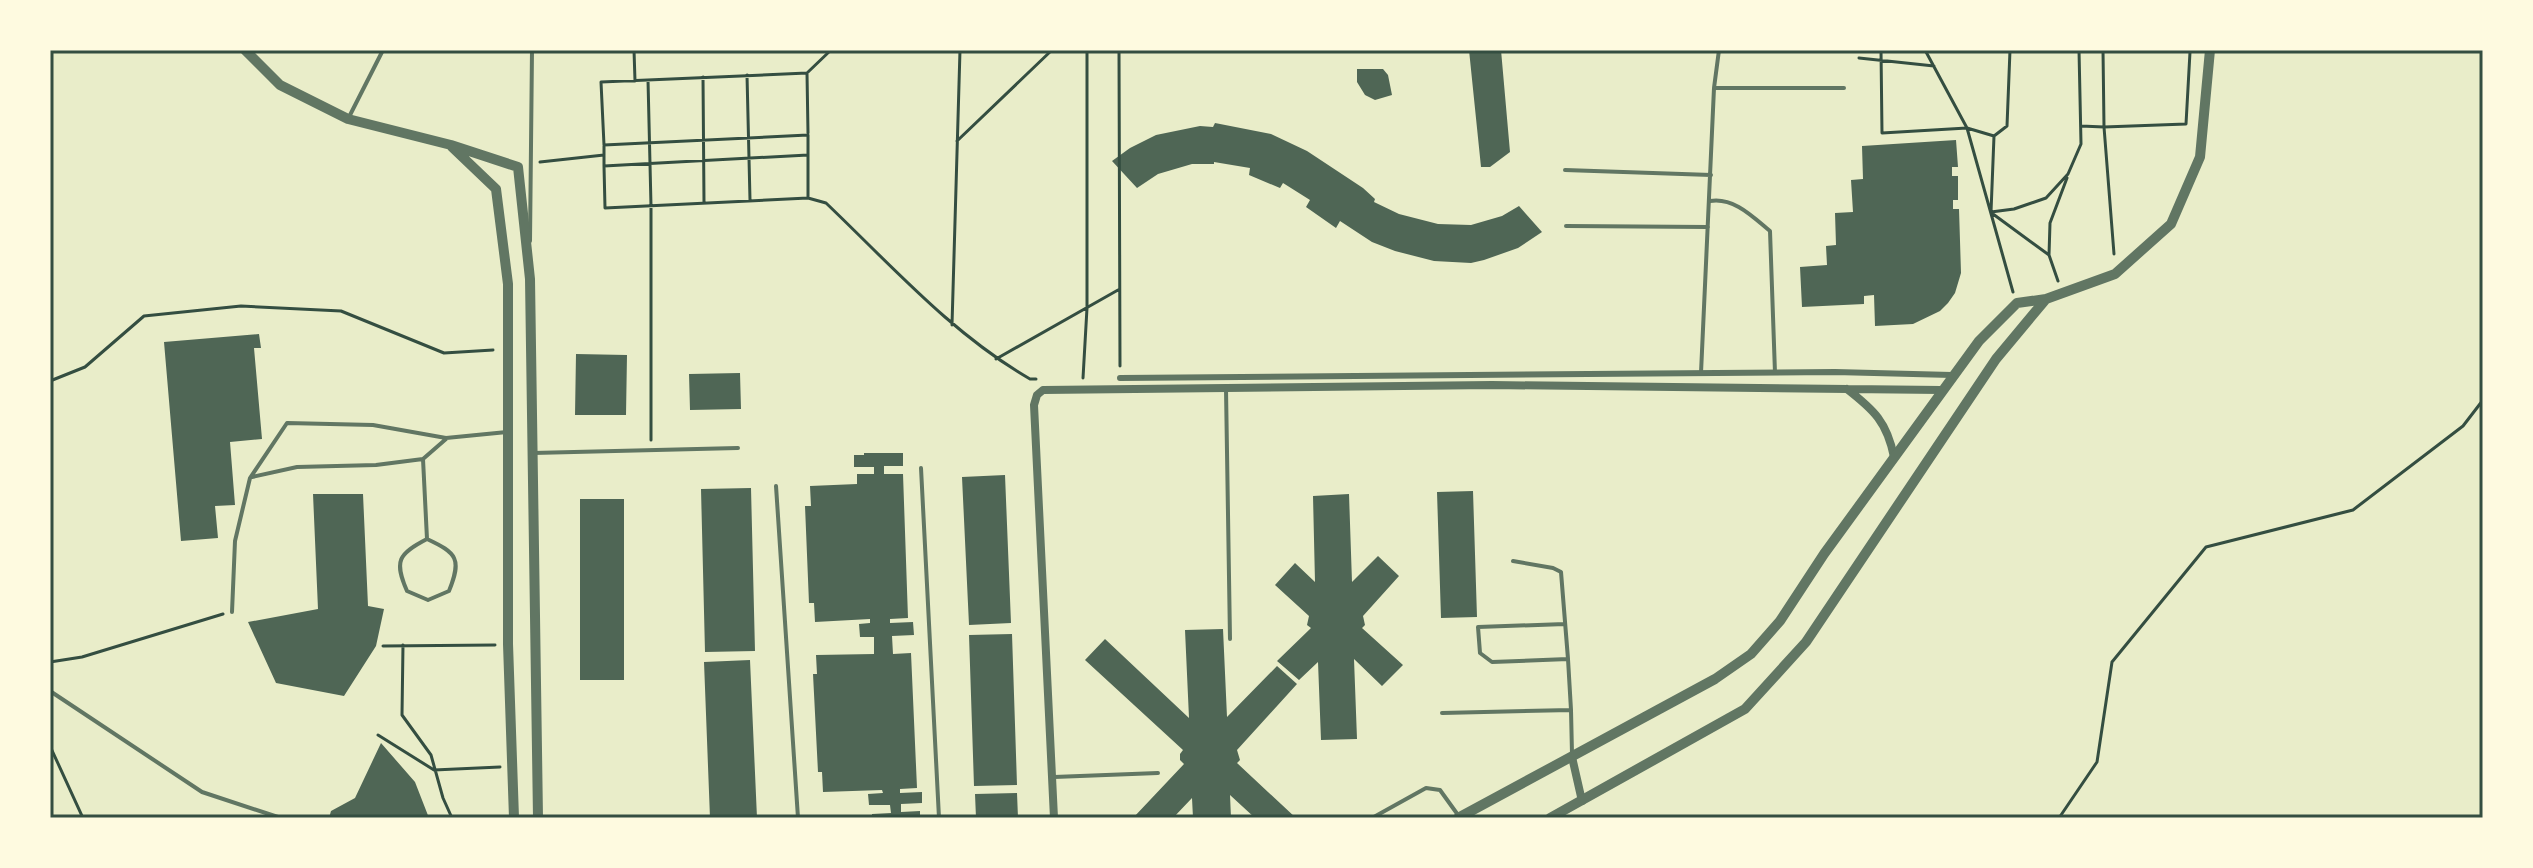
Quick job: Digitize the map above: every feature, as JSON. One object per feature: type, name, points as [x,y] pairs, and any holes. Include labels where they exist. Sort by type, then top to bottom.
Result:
[{"type":"street","points":[[245,50],[280,85],[348,119],[451,145],[518,167],[530,279],[538,818]]},
{"type":"street","points":[[1459,818],[1715,679],[1751,654],[1780,621],[1941,390],[1979,341],[2017,303],[2046,299],[2115,274],[2171,224],[2200,157],[2210,50]]},
{"type":"street","points":[[451,145],[496,189],[508,284],[508,644],[514,818]]},
{"type":"street","points":[[1550,818],[1745,709],[1806,642],[1996,359],[2046,299]]},
{"type":"street","points":[[1120,378],[1835,372],[1952,375]]},
{"type":"street","points":[[1054,818],[1034,405],[1037,395],[1043,390],[1226,386],[1941,390]]},
{"type":"street","points":[[1846,389],[1875,411],[1886,428],[1894,457]]},
{"type":"street","points":[[1572,757],[1582,801]]},
{"type":"lane","points":[[348,119],[383,50]]},
{"type":"lane","points":[[530,279],[532,50]]},
{"type":"lane","points":[[1701,373],[1714,88],[1719,50]]},
{"type":"lane","points":[[1714,88],[1844,88]]},
{"type":"lane","points":[[1565,170],[1711,175]]},
{"type":"lane","points":[[1710,201],[1740,206],[1770,231],[1775,373]]},
{"type":"lane","points":[[1566,226],[1708,227]]},
{"type":"lane","points":[[1226,386],[1230,639]]},
{"type":"lane","points":[[232,612],[235,541],[250,478],[287,423],[373,425],[446,438],[510,432]]},
{"type":"lane","points":[[250,478],[297,467],[376,465],[423,459],[446,438]]},
{"type":"lane","points":[[533,453],[738,448]]},
{"type":"lane","points":[[423,459],[427,539]]},
{"type":"lane","points":[[921,468],[939,818]]},
{"type":"lane","points":[[776,486],[798,818]]},
{"type":"lane","points":[[427,539],[449,549],[457,570],[449,591],[432,599],[407,591],[398,570],[407,549],[427,539]]},
{"type":"lane","points":[[1513,561],[1561,572],[1572,757]]},
{"type":"lane","points":[[1565,624],[1478,627],[1480,653],[1492,662],[1568,659]]},
{"type":"lane","points":[[50,691],[202,792],[281,818]]},
{"type":"lane","points":[[1442,713],[1571,710]]},
{"type":"lane","points":[[1052,778],[1158,773]]},
{"type":"lane","points":[[1372,818],[1426,788],[1436,787],[1446,796],[1459,818]]},
{"type":"path","points":[[634,50],[635,81]]},
{"type":"path","points":[[831,50],[807,73],[601,82],[605,208],[808,198],[826,203],[952,325],[996,359],[1030,379]]},
{"type":"path","points":[[952,325],[960,50]]},
{"type":"path","points":[[957,141],[1052,50]]},
{"type":"path","points":[[1083,378],[1087,308],[1087,50]]},
{"type":"path","points":[[1119,50],[1120,378]]},
{"type":"path","points":[[1881,50],[1882,133],[1967,128],[1994,136]]},
{"type":"path","points":[[1925,50],[1967,128],[2017,303]]},
{"type":"path","points":[[1994,136],[2007,126],[2010,50]]},
{"type":"path","points":[[2062,294],[2049,255],[2050,223],[2081,144],[2079,50]]},
{"type":"path","points":[[2103,50],[2104,127],[2115,274]]},
{"type":"path","points":[[2081,126],[2186,124],[2190,52]]},
{"type":"path","points":[[1859,58],[1934,66]]},
{"type":"path","points":[[807,73],[808,198]]},
{"type":"path","points":[[747,75],[750,201]]},
{"type":"path","points":[[703,77],[704,203]]},
{"type":"path","points":[[648,80],[651,450]]},
{"type":"path","points":[[604,145],[808,135]]},
{"type":"path","points":[[1991,212],[1994,136]]},
{"type":"path","points":[[532,163],[604,155]]},
{"type":"path","points":[[604,166],[808,155]]},
{"type":"path","points":[[1991,212],[2014,209],[2046,198],[2068,174]]},
{"type":"path","points":[[1991,212],[2049,255]]},
{"type":"path","points":[[996,359],[1119,289]]},
{"type":"path","points":[[50,381],[85,367],[144,316],[241,306],[341,311],[444,353],[509,348]]},
{"type":"path","points":[[2059,818],[2097,762],[2112,662],[2206,547],[2353,510],[2463,426],[2483,400]]},
{"type":"path","points":[[50,662],[82,657],[232,612]]},
{"type":"path","points":[[383,646],[508,644]]},
{"type":"path","points":[[403,645],[402,715],[431,755],[452,818]]},
{"type":"path","points":[[378,735],[434,770],[513,767]]},
{"type":"path","points":[[50,746],[83,818]]},
{"type":"building","points":[[1469,50],[1501,50],[1510,152],[1490,167],[1481,167]]},
{"type":"building","points":[[1357,69],[1383,69],[1388,75],[1392,95],[1375,100],[1365,95],[1357,82]]},
{"type":"building","points":[[1215,123],[1271,134],[1307,151],[1363,188],[1375,199],[1374,202],[1399,214],[1438,224],[1471,225],[1502,216],[1519,206],[1542,232],[1518,248],[1484,260],[1471,263],[1434,261],[1372,242],[1340,221],[1336,228],[1306,207],[1310,200],[1283,183],[1280,188],[1249,175],[1250,168],[1214,162],[1192,164],[1158,174],[1137,188],[1112,161],[1156,135],[1200,126],[1213,127]]},
{"type":"building","points":[[1956,140],[1958,167],[1952,167],[1952,176],[1958,176],[1958,200],[1953,200],[1953,209],[1959,209],[1961,273],[1955,293],[1948,303],[1940,311],[1913,324],[1875,326],[1874,295],[1864,296],[1864,304],[1802,307],[1800,267],[1827,265],[1826,246],[1836,245],[1835,213],[1853,212],[1851,180],[1863,179],[1862,146]]},
{"type":"building","points":[[259,334],[261,348],[254,348],[262,439],[230,442],[235,505],[215,506],[218,538],[181,541],[164,342]]},
{"type":"building","points":[[576,354],[627,355],[626,415],[575,415]]},
{"type":"building","points":[[740,373],[741,409],[690,410],[689,374]]},
{"type":"building","points":[[903,453],[903,466],[884,466],[884,474],[903,474],[908,618],[890,619],[890,623],[913,622],[914,635],[892,636],[893,654],[911,653],[917,788],[900,789],[900,793],[922,792],[922,803],[901,804],[901,812],[920,811],[920,818],[872,818],[872,814],[891,813],[890,805],[869,805],[868,794],[883,793],[882,790],[823,792],[822,772],[818,772],[813,674],[817,674],[816,655],[874,654],[874,637],[860,637],[859,624],[870,623],[870,619],[815,622],[814,603],[809,603],[805,506],[811,506],[810,486],[857,484],[857,474],[874,474],[874,467],[854,467],[854,455]]},
{"type":"building","points":[[1005,475],[1011,623],[969,625],[962,477]]},
{"type":"building","points":[[751,488],[755,651],[705,652],[701,489]]},
{"type":"building","points":[[1473,491],[1477,617],[1441,618],[1437,492]]},
{"type":"building","points":[[313,494],[363,494],[368,606],[384,609],[376,646],[344,696],[276,683],[248,622],[318,609]]},
{"type":"building","points":[[1349,494],[1352,582],[1378,556],[1399,576],[1363,616],[1365,625],[1362,628],[1403,665],[1382,686],[1354,659],[1357,739],[1321,740],[1318,662],[1299,680],[1277,661],[1311,628],[1307,625],[1309,616],[1275,585],[1295,563],[1315,582],[1313,496]]},
{"type":"building","points":[[580,499],[624,499],[624,680],[580,680]]},
{"type":"building","points":[[1223,629],[1227,717],[1277,666],[1297,684],[1237,750],[1240,760],[1237,763],[1296,818],[1255,818],[1230,795],[1231,818],[1193,818],[1192,798],[1173,818],[1133,818],[1184,764],[1180,760],[1183,750],[1085,660],[1105,639],[1189,718],[1185,630]]},
{"type":"building","points":[[1012,634],[1017,785],[974,786],[969,635]]},
{"type":"building","points":[[750,660],[757,818],[710,818],[704,662]]},
{"type":"building","points":[[381,743],[415,782],[429,818],[329,818],[331,811],[355,798]]},
{"type":"building","points":[[1017,793],[1018,818],[976,818],[975,794]]}]
